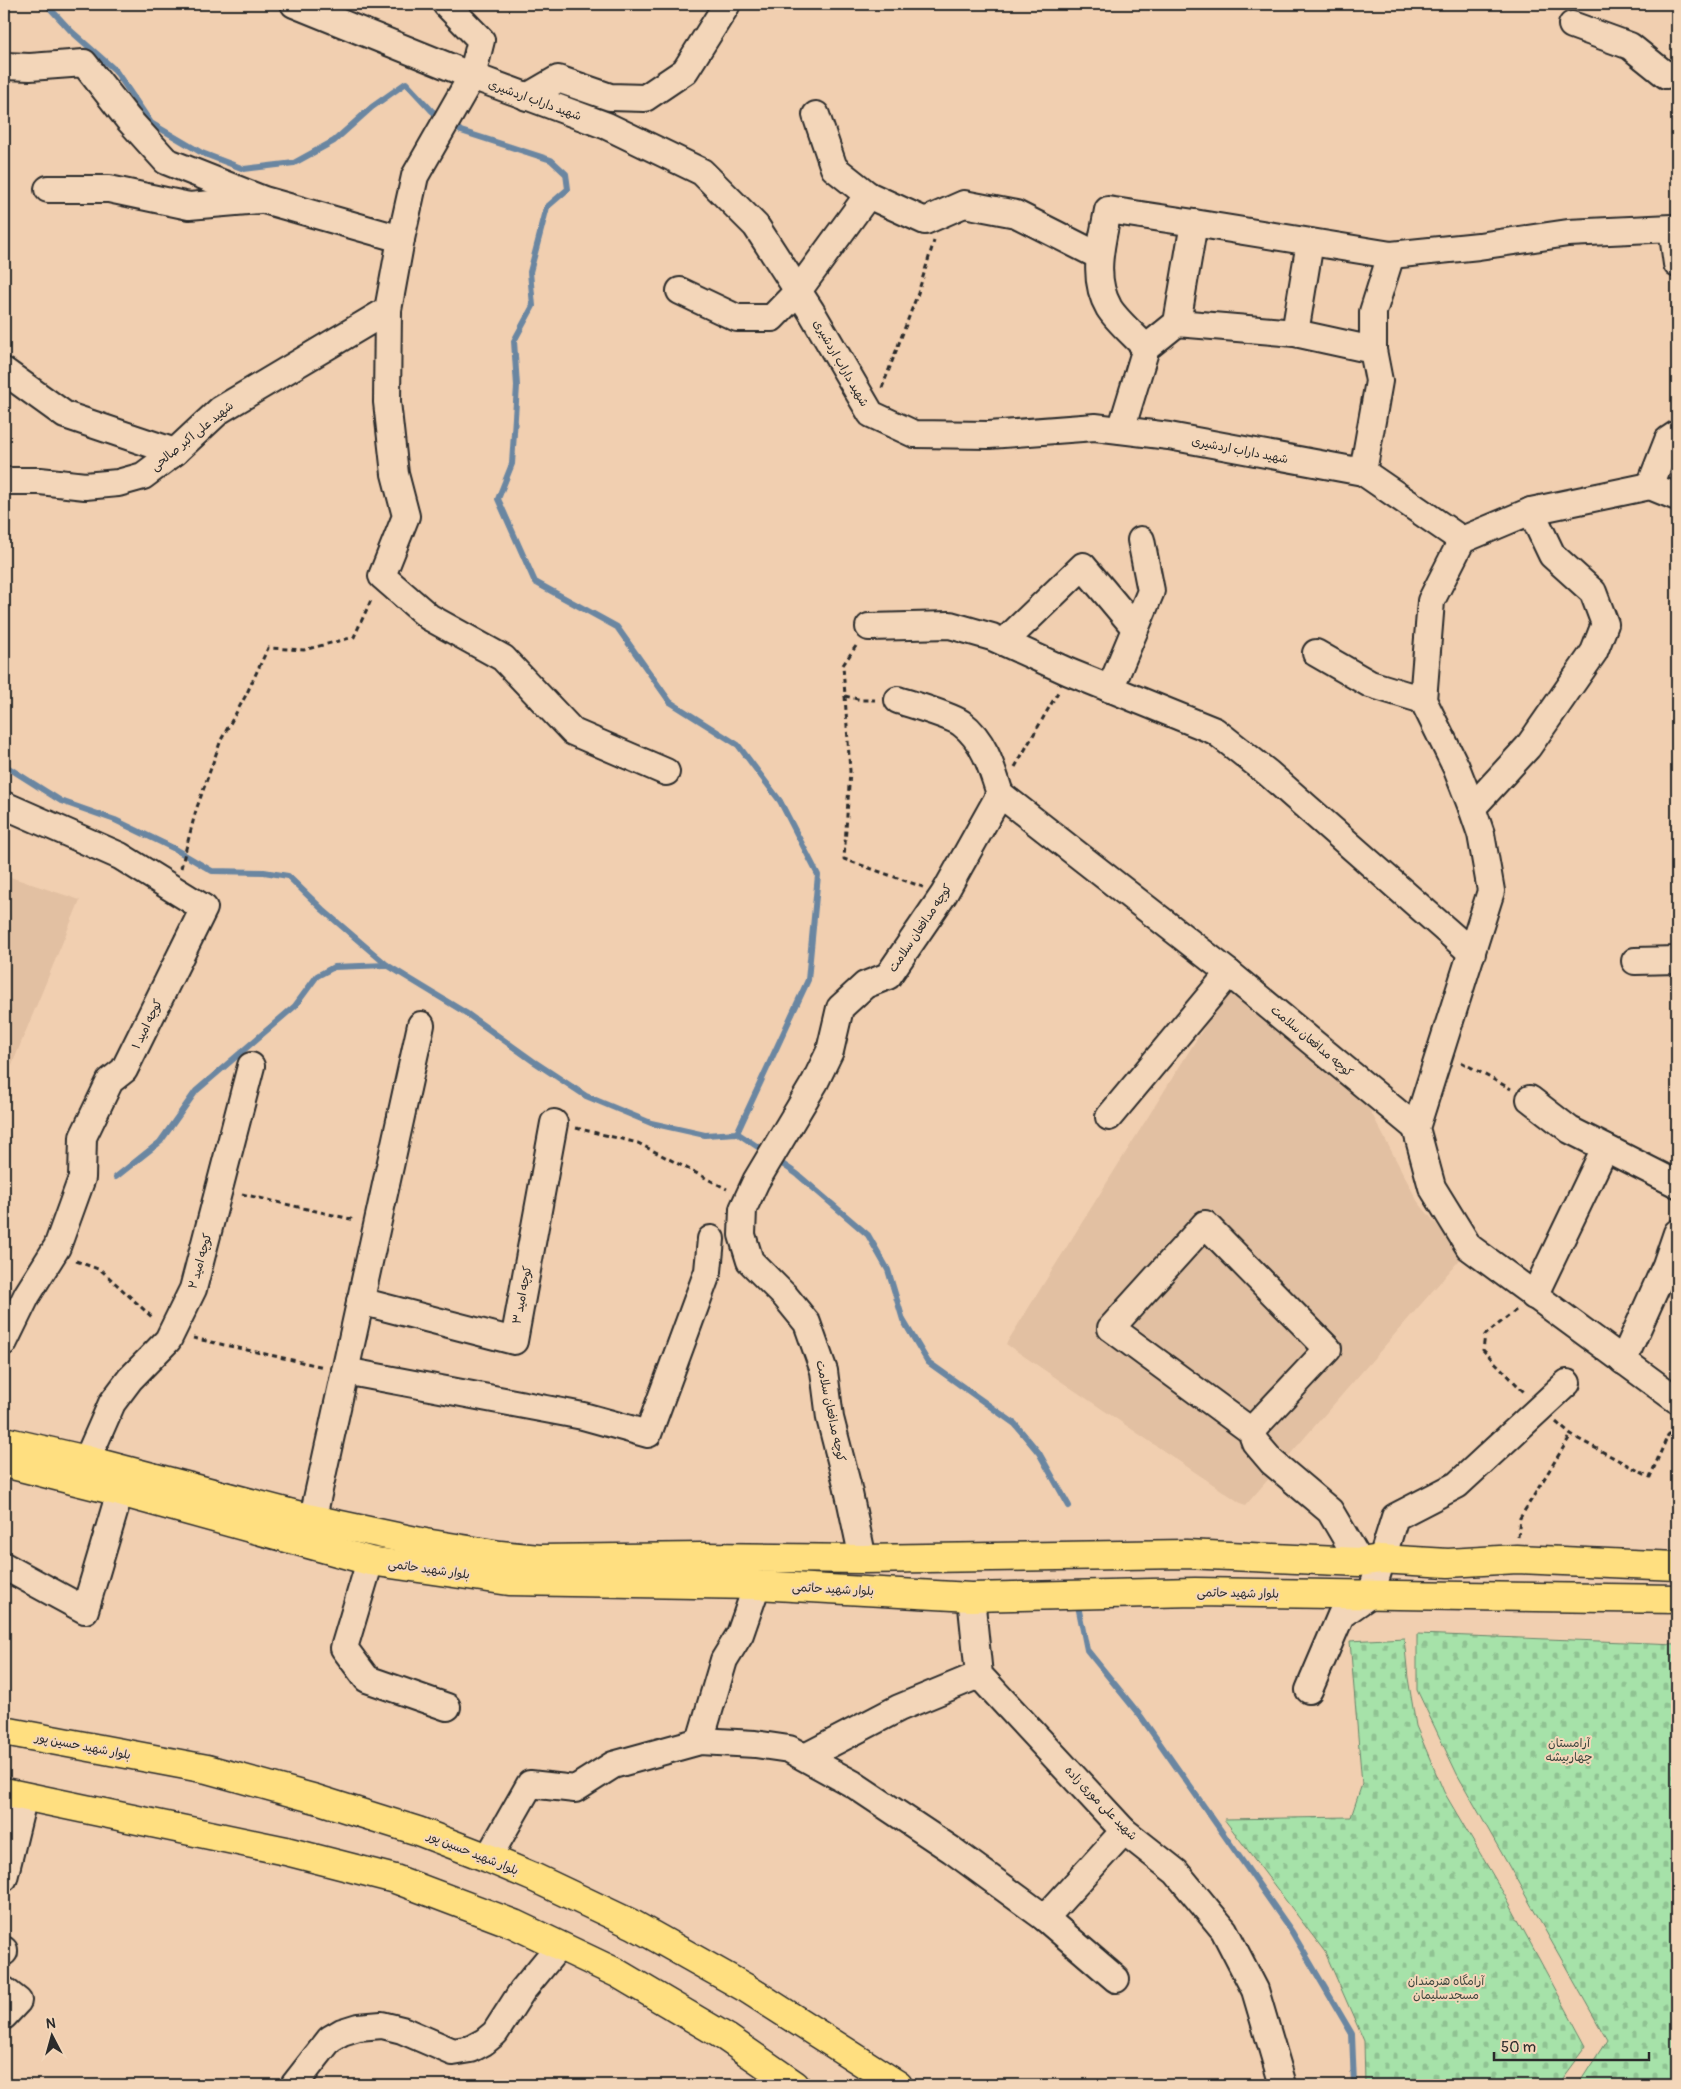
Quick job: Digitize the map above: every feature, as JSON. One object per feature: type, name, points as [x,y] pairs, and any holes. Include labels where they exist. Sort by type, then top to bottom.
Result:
[{"type":"main road","name":"بلوار شهید حاتمی","points":[[4,1441],[87,1460],[309,1532],[370,1561],[509,1581],[757,1585],[971,1597],[1195,1592],[1677,1599]]},
{"type":"main road","name":"بلوار شهید حاتمی","points":[[4,1463],[120,1492],[309,1532],[425,1543],[539,1559],[702,1557],[863,1559],[1186,1554],[1448,1563],[1517,1559],[1677,1566]]},
{"type":"main road","name":"بلوار شهيد حسین پور","points":[[4,1731],[216,1772],[316,1799],[418,1831],[488,1858],[533,1877],[642,1930],[746,1988],[898,2085]]},
{"type":"main road","points":[[14,1794],[286,1851],[395,1879],[514,1924],[617,1974],[718,2033],[795,2085]]},
{"type":"street","name":"شهید داراب اردشیری","points":[[294,4],[472,76],[607,126],[702,172],[756,226],[798,291],[871,414],[914,434],[989,435],[1096,427],[1169,436],[1362,472],[1462,540]]},
{"type":"street","points":[[446,4],[481,40],[472,76],[415,176],[401,239],[388,310],[387,402],[395,474],[406,516],[382,576],[430,617],[502,658],[573,732],[666,772]]},
{"type":"street","points":[[527,97],[558,79],[610,97],[645,98],[685,71],[726,6]]},
{"type":"street","points":[[1572,25],[1630,46],[1666,75],[1677,73]]},
{"type":"street","points":[[4,66],[30,68],[84,64],[128,119],[166,161],[264,200],[401,239]]},
{"type":"street","points":[[816,115],[834,168],[868,195],[925,221],[964,204],[1016,214],[1100,256]]},
{"type":"street","points":[[48,189],[109,189],[189,206],[264,200]]},
{"type":"street","points":[[680,291],[737,318],[772,318],[798,291],[868,195]]},
{"type":"street","points":[[1146,348],[1110,308],[1099,282],[1100,256],[1108,210],[1391,255],[1479,246],[1568,233],[1672,228],[1677,264]]},
{"type":"street","points":[[1121,430],[1146,348],[1177,323],[1194,223]]},
{"type":"street","points":[[1295,334],[1310,242]]},
{"type":"street","points":[[1362,472],[1379,381],[1373,350],[1373,312],[1391,255]]},
{"type":"street","name":"شهید علی اکبر صالحی","points":[[4,481],[40,481],[85,486],[118,483],[143,476],[175,452],[220,410],[388,310]]},
{"type":"street","points":[[1177,323],[1295,334],[1373,350]]},
{"type":"street","points":[[4,371],[65,415],[175,452]]},
{"type":"street","points":[[1650,486],[1668,440],[1677,434]]},
{"type":"street","points":[[4,460],[40,481]]},
{"type":"street","points":[[1677,496],[1650,486],[1531,511],[1462,540],[1431,601],[1424,700],[1456,767],[1472,808],[1481,834],[1491,891],[1416,1128],[1432,1187],[1469,1247],[1677,1400]]},
{"type":"street","points":[[1472,808],[1528,747],[1594,652],[1604,624],[1593,592],[1552,555],[1531,511]]},
{"type":"street","points":[[1110,688],[1151,590],[1140,540]]},
{"type":"street","points":[[1004,642],[1082,566],[1135,628]]},
{"type":"street","points":[[869,627],[950,625],[1004,642],[1069,672],[1215,731],[1276,780],[1472,953]]},
{"type":"street","points":[[1316,653],[1370,684],[1424,700]]},
{"type":"street","points":[[898,700],[959,722],[974,735],[990,762],[1000,794]]},
{"type":"street","name":"کوچه مدافعان سلامت","points":[[863,1559],[848,1484],[830,1418],[824,1371],[807,1323],[785,1296],[750,1261],[742,1235],[743,1209],[774,1148],[815,1082],[830,1051],[840,1008],[865,986],[888,976],[944,894],[1000,794],[1229,973],[1416,1128]]},
{"type":"street","name":"کوچه امید ۱","points":[[4,805],[120,856],[204,908],[124,1070],[110,1081],[83,1137],[82,1178],[57,1247],[26,1295],[4,1342]]},
{"type":"street","points":[[1635,961],[1677,960]]},
{"type":"street","points":[[1109,1116],[1229,973]]},
{"type":"street","points":[[309,1532],[421,1025]]},
{"type":"street","name":"کوچه امید ۲","points":[[87,1460],[112,1403],[130,1379],[168,1340],[193,1289],[251,1066]]},
{"type":"street","points":[[1530,1100],[1570,1130],[1677,1184]]},
{"type":"street","name":"کوچه امید ۳","points":[[360,1301],[514,1341],[554,1123]]},
{"type":"street","points":[[1534,1296],[1605,1148]]},
{"type":"street","points":[[1251,1431],[1328,1348],[1205,1224],[1111,1328],[1251,1431],[1255,1442],[1272,1462],[1330,1511],[1370,1560]]},
{"type":"street","points":[[1623,1361],[1666,1266],[1677,1233]]},
{"type":"street","points":[[345,1371],[583,1416],[648,1434],[681,1350],[708,1271],[711,1239]]},
{"type":"street","points":[[708,1271],[750,1261]]},
{"type":"street","points":[[1309,1690],[1341,1615],[1371,1594],[1370,1560],[1395,1517],[1457,1485],[1567,1383]]},
{"type":"street","points":[[4,1566],[85,1610],[120,1492]]},
{"type":"street","points":[[370,1561],[344,1648],[367,1679],[447,1707]]},
{"type":"street","points":[[700,1741],[724,1660],[740,1634],[757,1585]]},
{"type":"street","points":[[805,1757],[899,1708],[979,1675],[971,1597]]},
{"type":"street","name":"شهید علی موری زاده","points":[[979,1675],[1124,1831],[1176,1872],[1224,1930],[1255,1990],[1283,2085]]},
{"type":"street","points":[[488,1858],[530,1784],[575,1789],[613,1765],[700,1741],[755,1744],[789,1749],[861,1789],[952,1850],[1045,1918],[1116,1979]]},
{"type":"street","points":[[4,1878],[14,1794]]},
{"type":"street","points":[[1045,1918],[1124,1831]]},
{"type":"street","points":[[294,2085],[330,2040],[342,2032],[358,2027],[382,2025],[402,2030],[453,2052],[471,2049],[495,2033],[522,1991],[559,1946]]},
{"type":"street","points":[[4,1990],[18,2001],[4,2016]]},
{"type":"path","points":[[871,414],[918,293],[940,215]]},
{"type":"path","points":[[180,871],[196,810],[221,740],[268,648],[304,650],[354,637],[382,576]]},
{"type":"path","points":[[869,627],[843,665],[850,771],[844,859],[944,894]]},
{"type":"path","points":[[1000,794],[1069,672]]},
{"type":"path","points":[[845,696],[862,700],[898,700]]},
{"type":"path","points":[[1441,1051],[1530,1100]]},
{"type":"path","points":[[554,1123],[638,1143],[752,1190]]},
{"type":"path","points":[[219,1188],[377,1226]]},
{"type":"path","points":[[1517,1559],[1520,1518],[1570,1435]]},
{"type":"shaded area","points":[[4,875],[80,900],[4,1084]]},
{"type":"shaded area","points":[[1228,989],[1360,1091],[1418,1202],[1463,1256],[1245,1506],[1006,1344]]},
{"type":"green space","name":"آرامستان چهاربیشه","points":[[1417,1634],[1677,1644],[1677,2085],[1578,2085],[1607,2040],[1457,1774],[1417,1690]]},
{"type":"green space","name":"آرامگاه هنرمندان مسجدسلیمان","points":[[1404,1638],[1416,1726],[1444,1792],[1504,1894],[1586,2046],[1557,2085],[1365,2085],[1364,2041],[1325,1952],[1224,1819],[1351,1817],[1362,1784],[1350,1641]]},
{"type":"waterway","points":[[46,4],[71,31],[115,70],[151,123],[202,153],[244,169],[294,163],[334,141],[372,107],[406,83],[432,111],[442,118]]},
{"type":"waterway","points":[[451,124],[461,131],[551,160],[566,174],[568,189],[547,207],[530,272],[533,306],[514,341],[517,386],[512,464],[498,499],[535,582],[617,627],[670,702],[738,745],[780,801],[818,875],[808,980],[737,1133]]},
{"type":"waterway","points":[[4,765],[61,801],[115,820],[173,848],[212,871],[264,872],[288,876],[323,910],[387,965],[466,1013],[586,1096],[651,1123],[705,1135],[737,1133],[767,1153]]},
{"type":"waterway","points":[[116,1177],[160,1142],[196,1091],[295,1006],[317,976],[334,967],[387,965]]},
{"type":"waterway","points":[[775,1159],[797,1174],[868,1235],[888,1270],[903,1320],[928,1362],[1015,1424],[1039,1453],[1069,1506]]},
{"type":"waterway","points":[[1077,1601],[1087,1650],[1142,1718],[1292,1932],[1352,2034],[1354,2085]]}]
